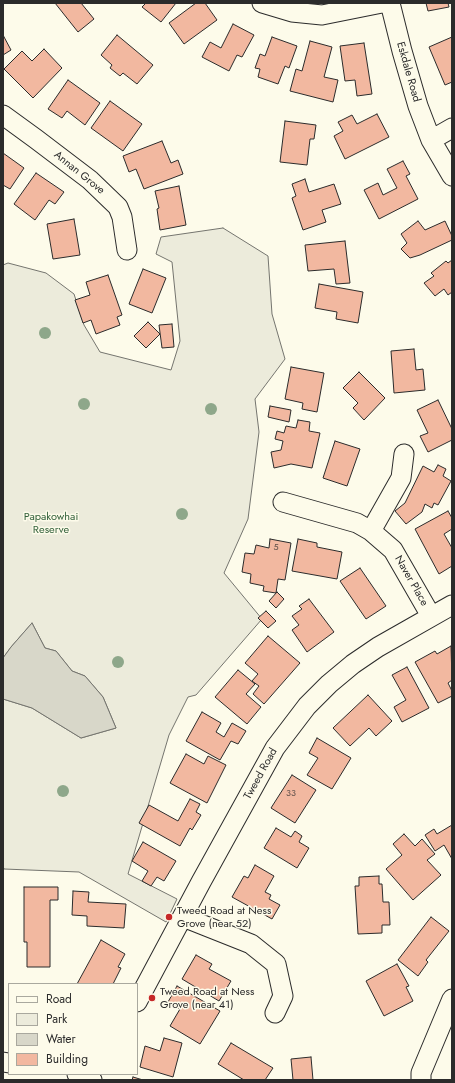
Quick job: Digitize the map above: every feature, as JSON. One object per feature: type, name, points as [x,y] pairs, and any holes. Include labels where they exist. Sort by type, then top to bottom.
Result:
[{"type":"street","points":[[262,3],[292,12],[322,15],[382,3]]},
{"type":"street","name":"Eskdale Road","points":[[390,3],[402,51],[430,140]]},
{"type":"street","name":"Annan Grove","points":[[3,116],[90,180],[118,207],[122,217],[127,250]]},
{"type":"street","points":[[452,128],[430,140],[452,176]]},
{"type":"street","points":[[371,530],[401,478],[404,454]]},
{"type":"street","name":"Naver Place","points":[[283,502],[357,523],[371,530],[393,550],[431,616]]},
{"type":"street","name":"Tweed Road","points":[[138,1000],[275,748],[307,706],[330,684],[359,660],[378,647],[452,604]]},
{"type":"street","points":[[183,917],[251,944],[276,964],[283,996],[275,1014]]},
{"type":"street","points":[[421,1080],[421,1073],[452,999]]},
{"type":"street","points":[[80,1075],[93,1080]]},
{"type":"green space","name":"Papakowhai Reserve","points":[[223,228],[268,256],[272,314],[285,359],[255,399],[259,432],[248,519],[224,573],[262,619],[196,695],[188,697],[169,735],[128,874],[177,899],[166,922],[79,872],[4,869],[3,866],[3,699],[32,708],[81,738],[116,728],[103,697],[85,676],[72,671],[56,651],[45,648],[32,623],[3,658],[3,265],[8,263],[46,273],[74,294],[84,325],[100,352],[171,370],[180,341],[172,262],[156,254],[161,237]]},
{"type":"water","points":[[32,623],[45,648],[56,651],[72,671],[85,676],[103,697],[116,728],[81,738],[32,708],[3,699],[3,658]]},
{"type":"building","points":[[55,3],[81,3],[94,19],[78,32]]},
{"type":"building","points":[[146,3],[176,3],[161,22],[142,7]]},
{"type":"building","points":[[196,3],[205,3],[217,20],[184,44],[169,23]]},
{"type":"building","points":[[426,3],[448,3],[449,7],[428,11]]},
{"type":"building","points":[[233,24],[254,35],[242,57],[237,55],[229,71],[202,57],[210,42],[221,48]]},
{"type":"building","points":[[3,35],[11,50],[3,55]]},
{"type":"building","points":[[117,35],[153,65],[137,84],[123,73],[120,76],[110,68],[112,65],[101,55]]},
{"type":"building","points":[[272,37],[297,46],[289,68],[285,66],[278,84],[258,77],[260,69],[255,68],[260,54],[265,56]]},
{"type":"building","points":[[452,37],[452,82],[445,85],[429,47]]},
{"type":"building","points":[[310,41],[332,47],[324,77],[338,80],[333,102],[290,91],[296,69],[302,71]]},
{"type":"building","points":[[364,43],[372,94],[357,96],[355,80],[345,81],[340,46]]},
{"type":"building","points":[[44,49],[62,68],[33,98],[4,69],[22,51],[32,61]]},
{"type":"building","points":[[68,80],[100,103],[85,125],[67,111],[62,118],[48,109]]},
{"type":"building","points":[[110,101],[142,124],[123,151],[91,128]]},
{"type":"building","points":[[377,114],[389,137],[345,159],[334,136],[343,131],[338,122],[352,115],[357,124]]},
{"type":"building","points":[[285,121],[316,125],[314,139],[310,139],[307,165],[280,162]]},
{"type":"building","points":[[162,141],[171,163],[178,160],[183,174],[144,189],[136,169],[129,172],[123,156]]},
{"type":"building","points":[[3,153],[24,168],[10,189],[3,185]]},
{"type":"building","points":[[403,161],[410,174],[406,176],[418,199],[379,219],[364,190],[378,183],[383,195],[397,188],[387,169]]},
{"type":"building","points":[[36,173],[64,192],[55,204],[49,200],[35,220],[14,204]]},
{"type":"building","points":[[305,179],[309,192],[334,184],[341,204],[322,210],[326,222],[303,230],[292,198],[296,196],[292,184]]},
{"type":"building","points":[[179,186],[186,225],[160,230],[157,209],[159,208],[155,191]]},
{"type":"building","points":[[74,219],[80,255],[53,259],[47,224]]},
{"type":"building","points":[[418,221],[425,230],[445,221],[452,236],[452,240],[410,258],[401,249],[407,243],[401,234]]},
{"type":"building","points":[[345,241],[350,283],[336,284],[334,269],[308,271],[305,245]]},
{"type":"building","points":[[452,260],[452,292],[448,295],[444,289],[435,296],[424,283],[434,276],[431,273],[446,261],[448,263]]},
{"type":"building","points":[[143,269],[166,278],[152,313],[129,304]]},
{"type":"building","points":[[108,275],[122,315],[117,317],[120,325],[96,334],[91,320],[83,323],[75,300],[90,295],[86,282]]},
{"type":"building","points":[[319,284],[363,292],[358,323],[336,319],[337,312],[315,308]]},
{"type":"building","points":[[148,322],[160,334],[146,348],[134,336]]},
{"type":"building","points":[[172,324],[174,347],[162,348],[159,325]]},
{"type":"building","points":[[414,349],[416,370],[423,369],[425,390],[394,393],[391,351]]},
{"type":"building","points":[[291,367],[324,373],[317,412],[302,409],[303,403],[285,399]]},
{"type":"building","points":[[359,372],[385,398],[364,420],[353,408],[358,403],[343,388]]},
{"type":"building","points":[[438,400],[452,429],[452,440],[428,452],[420,436],[428,433],[417,410]]},
{"type":"building","points":[[270,406],[291,410],[289,422],[268,417]]},
{"type":"building","points":[[298,420],[310,422],[309,431],[320,433],[312,468],[291,464],[274,468],[271,452],[281,450],[283,441],[275,439],[277,431],[284,433],[286,426],[296,428]]},
{"type":"building","points":[[335,441],[360,449],[347,486],[323,478]]},
{"type":"building","points":[[438,465],[446,469],[443,476],[451,481],[438,505],[434,503],[432,508],[425,504],[422,512],[406,524],[395,511],[405,503],[423,466],[434,472]]},
{"type":"building","points":[[448,511],[452,518],[452,529],[444,534],[452,548],[452,566],[439,574],[415,529]]},
{"type":"building","points":[[270,539],[291,543],[285,580],[278,579],[276,593],[263,591],[264,586],[250,583],[251,574],[242,572],[245,553],[254,554],[256,545],[269,548]]},
{"type":"building","points":[[298,539],[317,543],[317,547],[342,552],[337,579],[292,571]]},
{"type":"building","points":[[360,568],[386,606],[366,619],[340,581]]},
{"type":"building","points":[[277,592],[284,599],[276,608],[269,601]]},
{"type":"building","points":[[309,599],[334,632],[307,652],[292,630],[299,625],[292,616],[302,609],[299,606]]},
{"type":"building","points":[[266,611],[276,621],[268,628],[258,618]]},
{"type":"building","points":[[268,636],[300,663],[264,704],[253,694],[259,686],[252,681],[258,674],[245,663]]},
{"type":"building","points":[[451,646],[452,680],[448,683],[452,691],[452,696],[438,703],[415,662],[435,651],[437,654]]},
{"type":"building","points":[[407,667],[429,708],[402,722],[394,707],[406,700],[392,675]]},
{"type":"building","points":[[238,670],[255,684],[246,694],[261,707],[247,724],[215,697]]},
{"type":"building","points":[[368,695],[392,721],[376,736],[369,728],[350,746],[333,728]]},
{"type":"building","points":[[202,712],[221,723],[216,732],[224,737],[232,723],[246,731],[238,744],[231,741],[220,760],[186,741]]},
{"type":"building","points":[[317,738],[351,758],[332,789],[307,775],[318,758],[309,753]]},
{"type":"building","points":[[186,754],[204,764],[208,756],[226,765],[207,803],[170,783]]},
{"type":"building","points":[[292,775],[316,790],[295,823],[271,808]]},
{"type":"building","points":[[190,799],[200,804],[196,812],[201,815],[192,830],[190,828],[180,846],[139,823],[149,805],[178,821]]},
{"type":"building","points":[[452,825],[452,859],[444,845],[435,851],[425,835],[434,829],[437,834]]},
{"type":"building","points":[[276,828],[291,837],[295,831],[302,836],[299,842],[309,848],[297,868],[264,848]]},
{"type":"building","points":[[404,834],[415,846],[422,839],[435,854],[427,860],[441,875],[413,900],[386,869],[402,855],[393,844]]},
{"type":"building","points":[[143,842],[176,861],[164,881],[157,877],[151,886],[142,881],[148,871],[132,861]]},
{"type":"building","points":[[255,865],[274,876],[265,892],[271,895],[269,899],[280,905],[272,919],[232,897],[244,876],[248,878]]},
{"type":"building","points":[[379,876],[379,884],[382,884],[383,902],[389,902],[390,925],[382,925],[382,933],[358,934],[355,886],[359,886],[359,877]]},
{"type":"building","points":[[24,887],[58,887],[58,900],[50,900],[50,967],[27,967],[27,942],[24,942]]},
{"type":"building","points":[[73,891],[89,892],[88,902],[126,904],[124,928],[87,926],[87,916],[72,915]]},
{"type":"building","points":[[431,917],[449,931],[426,960],[428,962],[418,976],[398,960]]},
{"type":"building","points":[[101,940],[125,954],[118,967],[121,968],[114,983],[78,983]]},
{"type":"building","points":[[196,955],[212,964],[209,969],[231,981],[219,1001],[182,979]]},
{"type":"building","points":[[397,964],[409,986],[406,987],[413,1001],[384,1016],[366,981]]},
{"type":"building","points":[[177,986],[220,1011],[200,1044],[170,1026],[180,1009],[168,1002]]},
{"type":"building","points":[[164,1038],[182,1043],[173,1077],[140,1067],[145,1046],[160,1051]]},
{"type":"building","points":[[231,1043],[273,1068],[265,1080],[244,1080],[218,1064]]},
{"type":"building","points":[[311,1057],[313,1080],[293,1080],[291,1059]]},
{"type":"building","points":[[133,1077],[143,1080],[132,1080]]},
{"type":"place","name":"Tweed Road at Ness Grove (near 52)","points":[[169,917]]},
{"type":"place","name":"Tweed Road at Ness Grove (near 41)","points":[[152,998]]}]
